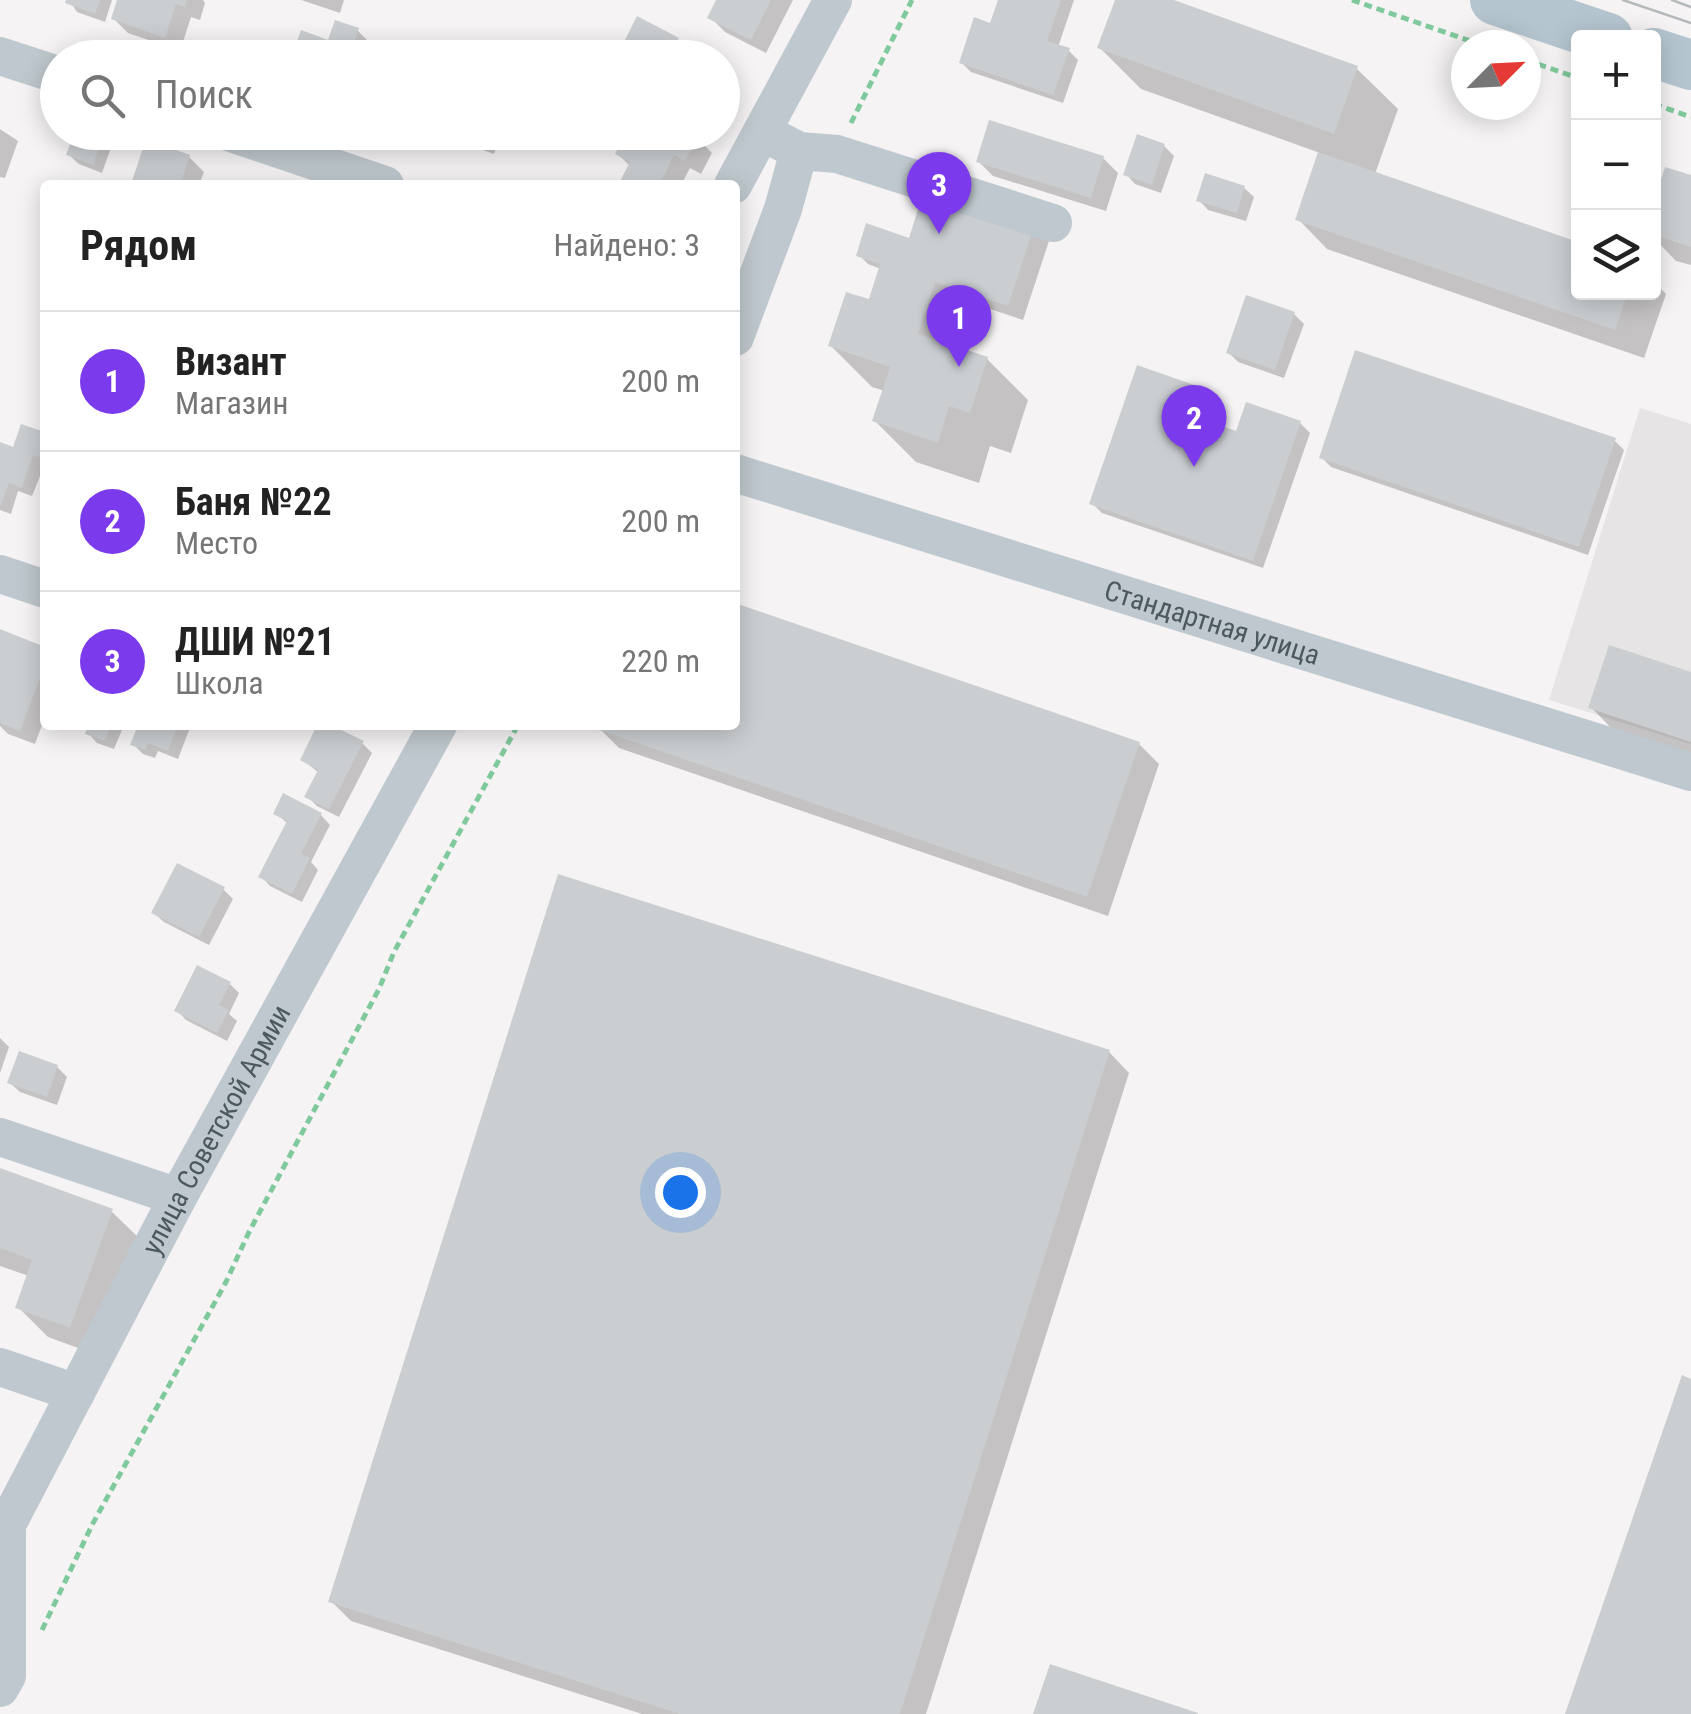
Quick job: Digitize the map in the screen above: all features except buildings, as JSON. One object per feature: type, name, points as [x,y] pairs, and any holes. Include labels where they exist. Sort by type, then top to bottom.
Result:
[{"type":"main road","points":[[1495,0],[1584,30]]},
{"type":"main road","points":[[1661,55],[1691,65]]},
{"type":"street","points":[[736,180],[833,0]]},
{"type":"street","points":[[0,56],[40,70]]},
{"type":"street","points":[[762,132],[799,151],[837,154],[1053,223]]},
{"type":"street","points":[[281,150],[370,180]]},
{"type":"street","points":[[740,323],[783,209],[799,151]]},
{"type":"street","name":"Стандартная улица","points":[[740,476],[1691,772]]},
{"type":"street","points":[[0,574],[40,587]]},
{"type":"street","name":"улица Советской Армии","points":[[4,1531],[178,1197],[435,730]]},
{"type":"street","points":[[0,1138],[178,1197]]},
{"type":"street","points":[[0,1367],[76,1393]]},
{"type":"street","points":[[0,1688],[6,1676],[4,1531]]},
{"type":"path","points":[[837,154],[868,83],[912,0]]},
{"type":"path","points":[[1352,0],[1451,34]]},
{"type":"path","points":[[1541,65],[1571,76]]},
{"type":"path","points":[[1661,106],[1691,117]]},
{"type":"path","points":[[41,1631],[92,1525],[226,1282],[379,989],[394,952],[515,730]]},
{"type":"shaded area","points":[[1640,408],[1691,424],[1691,744],[1549,700]]},
{"type":"tram line","points":[[1623,0],[1691,23]]},
{"type":"tram line","points":[[1672,0],[1691,7]]},
{"type":"place","name":"ДШИ №21","points":[[939,234]]},
{"type":"place","name":"Визант","points":[[959,367]]},
{"type":"place","name":"Баня №22","points":[[1194,467]]}]
